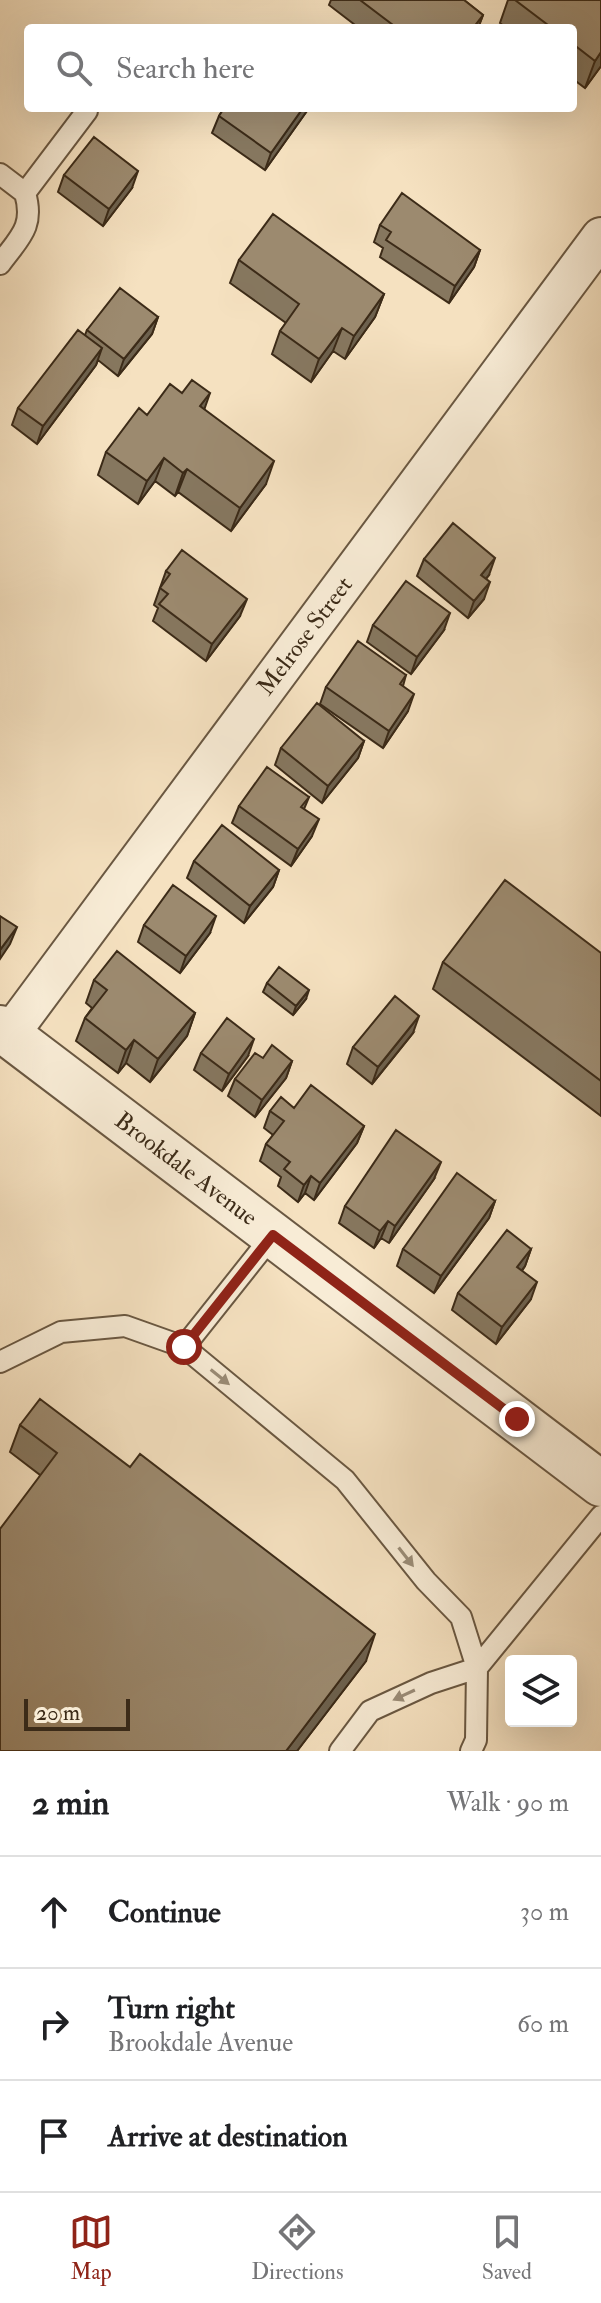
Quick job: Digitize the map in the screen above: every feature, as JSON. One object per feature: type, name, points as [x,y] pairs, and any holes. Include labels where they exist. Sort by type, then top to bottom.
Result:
[{"type":"street","name":"Melrose Street","points":[[4,1032],[601,237]]},
{"type":"street","name":"Brookdale Avenue","points":[[4,1032],[601,1484]]},
{"type":"lane","points":[[25,193],[86,112]]},
{"type":"lane","points":[[0,174],[25,193],[31,212],[27,228],[0,264]]},
{"type":"lane","points":[[184,1347],[273,1235]]},
{"type":"lane","points":[[0,1362],[61,1332],[125,1326],[184,1347],[345,1480],[426,1581],[461,1617],[477,1668],[476,1740],[471,1751]]},
{"type":"lane","points":[[340,1751],[370,1711],[431,1683],[477,1668],[601,1516]]},
{"type":"building","points":[[360,0],[464,0],[483,15],[476,24],[392,24]]},
{"type":"building","points":[[515,0],[601,0],[601,52],[595,61],[577,47],[577,24],[547,24]]},
{"type":"building","points":[[222,112],[300,112],[271,153],[219,116]]},
{"type":"building","points":[[94,137],[138,171],[109,209],[64,175]]},
{"type":"building","points":[[402,193],[480,250],[455,286],[386,240],[391,232],[380,225]]},
{"type":"building","points":[[273,214],[384,294],[354,336],[342,328],[319,359],[280,331],[299,304],[239,260]]},
{"type":"building","points":[[120,288],[158,317],[124,359],[87,330]]},
{"type":"building","points":[[78,330],[102,348],[43,426],[18,408]]},
{"type":"building","points":[[192,380],[210,393],[200,406],[274,461],[240,508],[187,469],[183,473],[164,458],[147,481],[106,452],[139,408],[147,415],[170,384],[182,393]]},
{"type":"building","points":[[453,523],[495,558],[481,575],[490,582],[474,601],[424,559]]},
{"type":"building","points":[[182,550],[247,599],[212,644],[159,604],[168,594],[160,588],[170,574],[166,571]]},
{"type":"building","points":[[406,581],[450,613],[417,657],[373,625]]},
{"type":"building","points":[[358,641],[406,675],[400,684],[414,694],[389,731],[326,687]]},
{"type":"building","points":[[317,703],[364,741],[328,786],[281,748]]},
{"type":"building","points":[[267,767],[309,797],[301,807],[319,819],[298,849],[239,806]]},
{"type":"building","points":[[222,825],[279,870],[250,906],[194,861]]},
{"type":"building","points":[[505,880],[601,953],[601,1081],[443,962]]},
{"type":"building","points":[[173,885],[216,916],[186,956],[144,925]]},
{"type":"building","points":[[0,916],[17,927],[0,950]]},
{"type":"building","points":[[117,951],[195,1013],[158,1059],[134,1040],[126,1050],[85,1018],[107,990],[94,980]]},
{"type":"building","points":[[279,967],[309,990],[296,1006],[267,983]]},
{"type":"building","points":[[395,996],[419,1016],[378,1067],[353,1047]]},
{"type":"building","points":[[227,1018],[254,1039],[229,1074],[201,1053]]},
{"type":"building","points":[[272,1045],[292,1061],[262,1100],[235,1079],[255,1053],[263,1058]]},
{"type":"building","points":[[311,1085],[364,1126],[320,1183],[311,1176],[304,1185],[284,1169],[290,1162],[266,1144],[284,1121],[270,1111],[281,1097],[294,1108]]},
{"type":"building","points":[[396,1130],[441,1162],[395,1226],[388,1221],[380,1231],[345,1206]]},
{"type":"building","points":[[457,1173],[495,1201],[441,1276],[403,1249]]},
{"type":"building","points":[[507,1230],[531,1249],[517,1267],[537,1282],[502,1327],[458,1293]]},
{"type":"building","points":[[40,1399],[130,1467],[140,1454],[375,1634],[286,1751],[0,1751],[0,1529],[57,1453],[20,1425]]},
{"type":"route","points":[[184,1347],[273,1235],[517,1419]]}]
